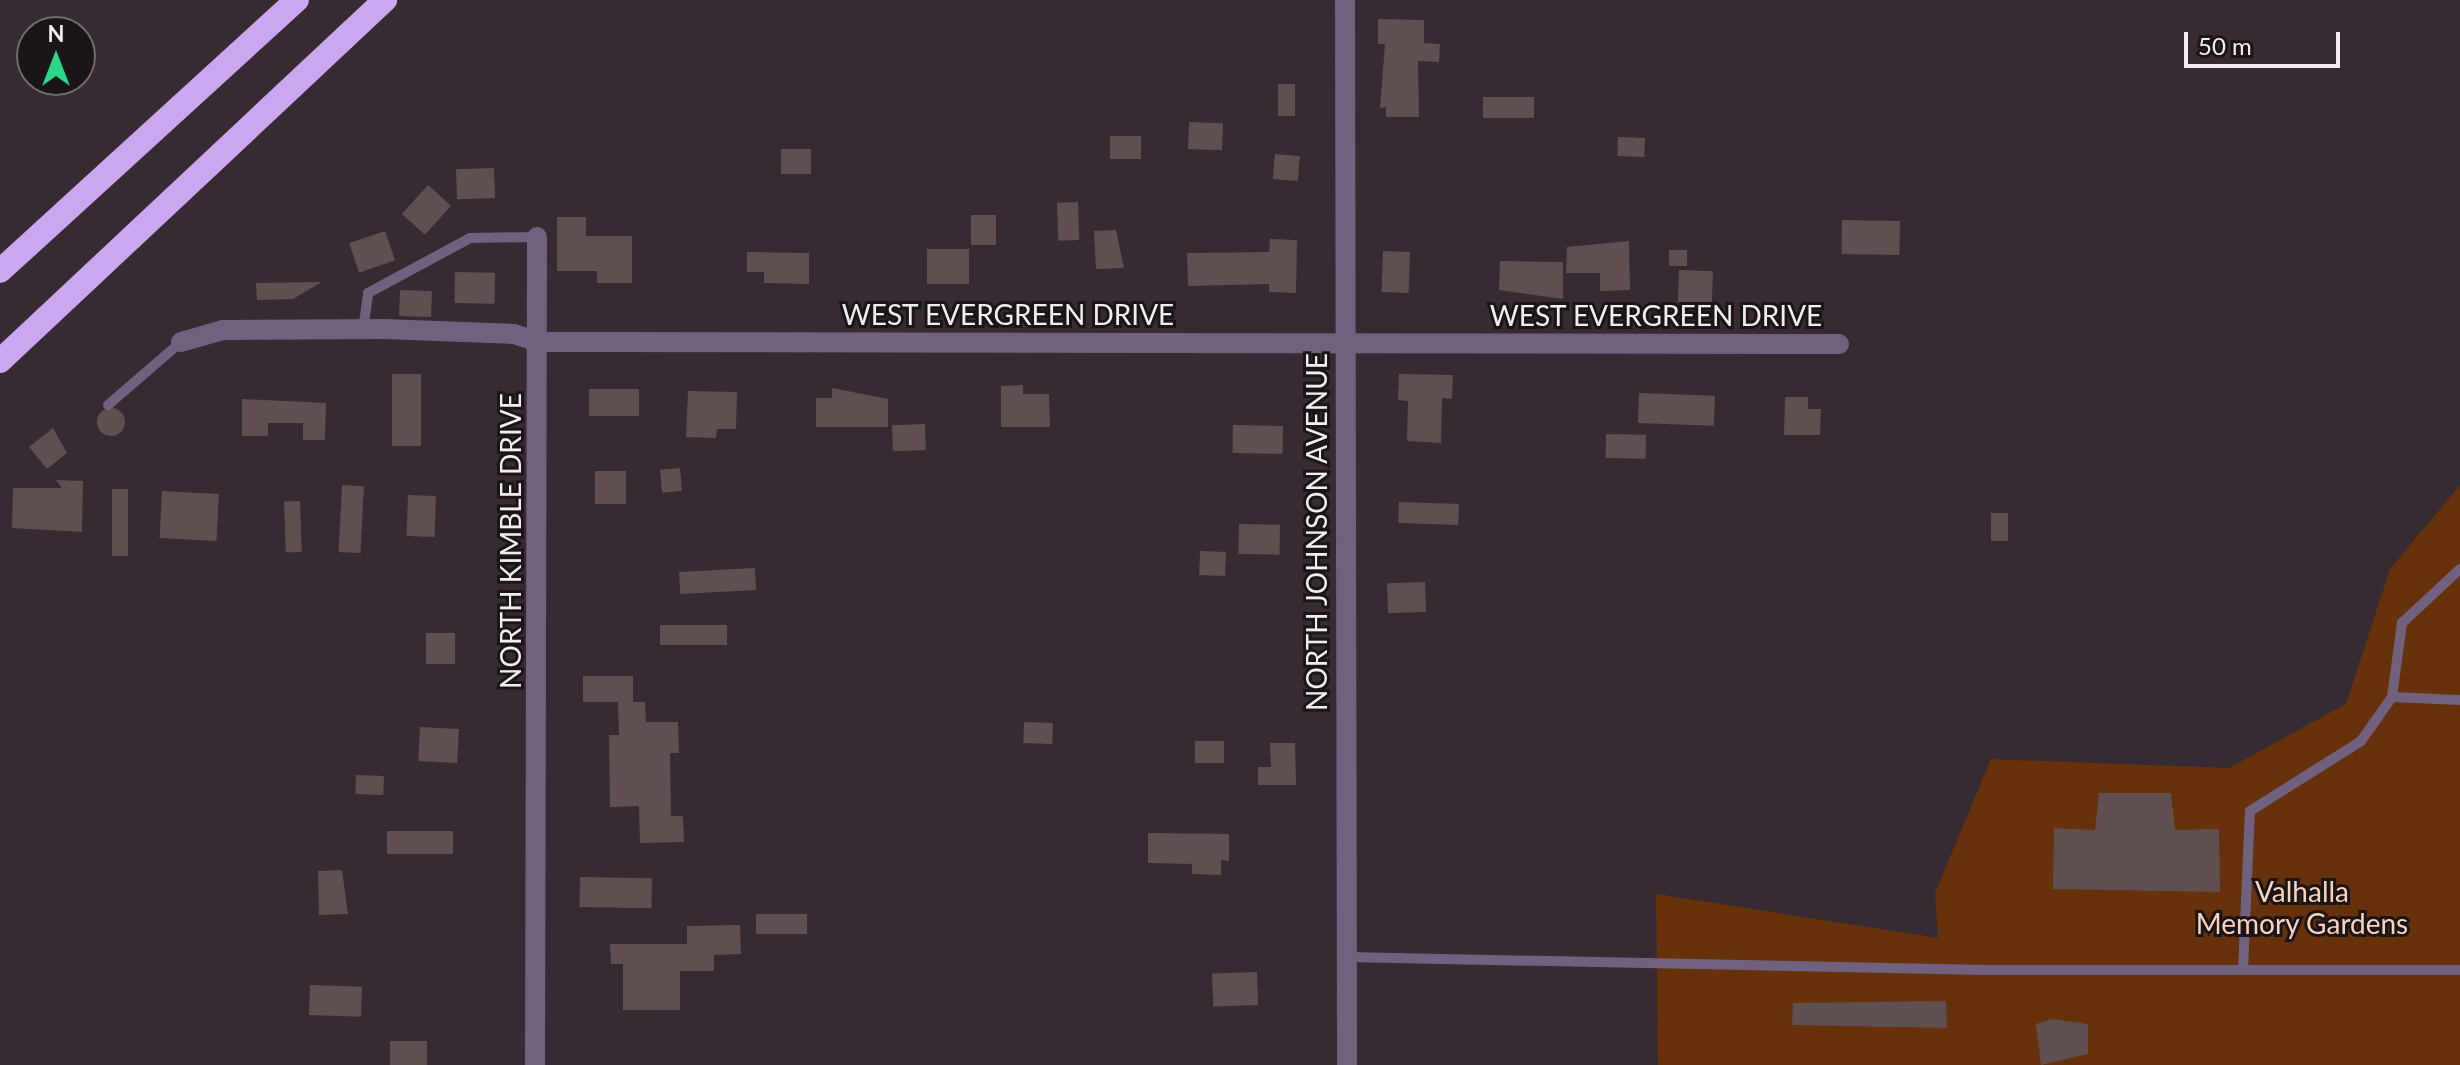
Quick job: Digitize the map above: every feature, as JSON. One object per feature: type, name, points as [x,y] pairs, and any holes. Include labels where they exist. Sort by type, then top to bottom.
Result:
[{"type":"highway","points":[[0,271],[297,0]]},
{"type":"highway","points":[[0,361],[385,0]]},
{"type":"street","name":"NORTH JOHNSON AVENUE","points":[[1345,0],[1347,1065]]},
{"type":"street","name":"NORTH KIMBLE DRIVE","points":[[535,1065],[537,237]]},
{"type":"street","name":"WEST EVERGREEN DRIVE","points":[[181,342],[223,330],[363,330],[514,334],[538,342],[1839,344]]},
{"type":"lane","name":"NORTH KIMBLE DRIVE","points":[[363,330],[368,293],[470,238],[537,237]]},
{"type":"lane","points":[[108,405],[181,342]]},
{"type":"lane","points":[[2243,970],[2250,811],[2361,741],[2392,697],[2402,623],[2460,569]]},
{"type":"lane","points":[[2392,697],[2460,700]]},
{"type":"lane","points":[[1345,957],[2243,970],[2460,970]]},
{"type":"green space","name":"Valhalla Memory Gardens","points":[[2460,485],[2460,1065],[1658,1065],[1656,894],[1938,938],[1935,893],[1991,759],[2229,768],[2346,704],[2390,569]]},
{"type":"building","points":[[1378,19],[1424,20],[1424,43],[1440,44],[1439,62],[1418,61],[1419,117],[1386,117],[1386,107],[1380,108],[1385,44],[1378,44]]},
{"type":"building","points":[[1278,84],[1295,84],[1295,116],[1278,116]]},
{"type":"building","points":[[1483,97],[1534,97],[1534,118],[1483,118]]},
{"type":"building","points":[[1189,122],[1223,123],[1222,150],[1188,149]]},
{"type":"building","points":[[1110,136],[1141,136],[1141,159],[1110,159]]},
{"type":"building","points":[[1618,137],[1645,138],[1644,157],[1617,156]]},
{"type":"building","points":[[781,149],[811,149],[811,174],[781,174]]},
{"type":"building","points":[[1275,154],[1300,156],[1298,181],[1273,179]]},
{"type":"building","points":[[494,168],[495,198],[457,199],[456,169]]},
{"type":"building","points":[[428,185],[451,206],[425,235],[402,214]]},
{"type":"building","points":[[1078,202],[1079,240],[1058,241],[1057,203]]},
{"type":"building","points":[[971,215],[996,215],[996,245],[971,245]]},
{"type":"building","points":[[557,217],[586,217],[586,236],[632,236],[632,283],[597,283],[597,271],[557,271]]},
{"type":"building","points":[[1842,220],[1900,221],[1899,255],[1841,254]]},
{"type":"building","points":[[1116,230],[1124,268],[1096,269],[1094,231]]},
{"type":"building","points":[[385,231],[395,260],[359,273],[349,243]]},
{"type":"building","points":[[1270,239],[1297,240],[1296,293],[1269,292],[1269,284],[1188,286],[1187,253],[1269,252]]},
{"type":"building","points":[[1629,241],[1630,290],[1600,291],[1600,273],[1566,273],[1567,247]]},
{"type":"building","points":[[927,249],[969,249],[969,284],[927,284]]},
{"type":"building","points":[[1669,250],[1687,250],[1687,266],[1669,266]]},
{"type":"building","points":[[1383,251],[1410,252],[1409,293],[1382,292]]},
{"type":"building","points":[[747,252],[809,253],[809,284],[764,283],[764,272],[747,272]]},
{"type":"building","points":[[1500,261],[1563,262],[1563,299],[1499,290]]},
{"type":"building","points":[[1679,270],[1713,271],[1712,304],[1678,303]]},
{"type":"building","points":[[455,272],[495,273],[494,304],[454,303]]},
{"type":"building","points":[[322,282],[293,299],[257,300],[256,283]]},
{"type":"building","points":[[400,290],[432,291],[431,317],[399,316]]},
{"type":"building","points":[[392,374],[421,374],[421,446],[392,446]]},
{"type":"building","points":[[1399,374],[1453,375],[1452,399],[1442,398],[1441,443],[1407,441],[1408,401],[1398,400]]},
{"type":"building","points":[[1023,385],[1023,394],[1049,394],[1050,427],[1001,427],[1001,386]]},
{"type":"building","points":[[832,388],[888,399],[888,427],[816,427],[816,398],[832,398]]},
{"type":"building","points":[[589,389],[639,389],[639,416],[589,416]]},
{"type":"building","points":[[688,391],[737,392],[736,429],[717,429],[716,438],[686,437]]},
{"type":"building","points":[[1639,393],[1715,396],[1714,426],[1638,423]]},
{"type":"building","points":[[1785,397],[1808,397],[1808,409],[1821,409],[1820,435],[1784,435]]},
{"type":"building","points":[[242,399],[326,403],[325,440],[303,440],[303,423],[268,423],[268,436],[242,436]]},
{"type":"building","points":[[111,408],[121,412],[125,422],[121,432],[111,436],[101,432],[97,422],[101,412]]},
{"type":"building","points":[[925,424],[926,450],[893,451],[892,425]]},
{"type":"building","points":[[1233,425],[1283,426],[1283,454],[1233,453]]},
{"type":"building","points":[[53,428],[67,453],[47,469],[29,447]]},
{"type":"building","points":[[1606,434],[1646,435],[1646,459],[1606,458]]},
{"type":"building","points":[[680,468],[682,491],[662,493],[660,470]]},
{"type":"building","points":[[595,471],[626,471],[626,504],[595,504]]},
{"type":"building","points":[[56,480],[83,481],[82,532],[12,528],[13,488],[62,488]]},
{"type":"building","points":[[342,485],[364,486],[360,553],[338,552]]},
{"type":"building","points":[[112,489],[128,489],[128,556],[112,556]]},
{"type":"building","points":[[162,491],[219,494],[216,541],[160,538]]},
{"type":"building","points":[[408,495],[436,496],[435,537],[407,536]]},
{"type":"building","points":[[300,501],[302,552],[286,553],[284,502]]},
{"type":"building","points":[[1399,502],[1459,504],[1458,525],[1398,523]]},
{"type":"building","points":[[1991,513],[2008,513],[2008,541],[1991,541]]},
{"type":"building","points":[[1239,524],[1280,525],[1279,555],[1238,554]]},
{"type":"building","points":[[1200,551],[1226,552],[1225,576],[1199,575]]},
{"type":"building","points":[[755,568],[756,590],[680,594],[679,572]]},
{"type":"building","points":[[1425,582],[1426,612],[1388,613],[1387,583]]},
{"type":"building","points":[[660,625],[727,625],[727,645],[660,645]]},
{"type":"building","points":[[426,633],[455,633],[455,664],[426,664]]},
{"type":"building","points":[[583,676],[633,676],[633,702],[583,702]]},
{"type":"building","points":[[618,702],[645,702],[646,722],[678,722],[679,753],[670,753],[671,816],[683,816],[684,842],[640,843],[639,806],[610,807],[609,735],[619,735]]},
{"type":"building","points":[[1024,722],[1053,723],[1052,744],[1023,743]]},
{"type":"building","points":[[420,727],[459,729],[457,763],[418,761]]},
{"type":"building","points":[[1195,741],[1224,741],[1224,763],[1195,763]]},
{"type":"building","points":[[1270,743],[1295,743],[1296,785],[1258,785],[1258,767],[1271,767]]},
{"type":"building","points":[[356,775],[384,776],[383,795],[355,794]]},
{"type":"building","points":[[2099,793],[2171,793],[2175,830],[2219,829],[2220,892],[2053,889],[2054,828],[2095,830]]},
{"type":"building","points":[[387,831],[453,831],[453,854],[387,854]]},
{"type":"building","points":[[1148,833],[1229,834],[1229,861],[1221,860],[1221,875],[1192,874],[1192,864],[1148,863]]},
{"type":"building","points":[[342,870],[348,914],[319,915],[318,871]]},
{"type":"building","points":[[580,877],[652,878],[651,908],[579,907]]},
{"type":"building","points":[[756,914],[807,914],[807,934],[756,934]]},
{"type":"building","points":[[740,925],[741,954],[714,955],[714,971],[680,971],[680,1010],[623,1010],[623,964],[611,964],[610,944],[687,944],[687,926]]},
{"type":"building","points":[[1257,972],[1258,1005],[1213,1007],[1212,974]]},
{"type":"building","points":[[310,985],[362,987],[361,1017],[309,1015]]},
{"type":"building","points":[[1946,1001],[1947,1028],[1792,1025],[1793,1003]]},
{"type":"building","points":[[2052,1019],[2088,1024],[2088,1054],[2041,1065],[2036,1024]]},
{"type":"building","points":[[390,1041],[427,1041],[427,1065],[390,1065]]}]
